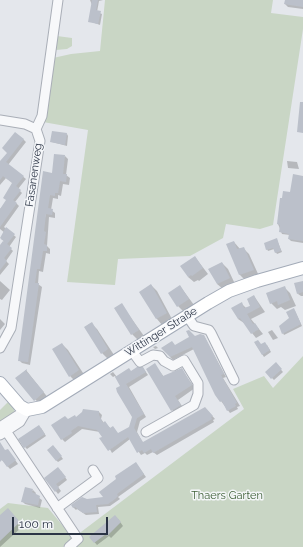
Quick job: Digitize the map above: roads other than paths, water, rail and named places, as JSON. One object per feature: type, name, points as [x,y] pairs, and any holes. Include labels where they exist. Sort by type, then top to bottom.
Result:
[{"type":"main road","name":"Wittinger Straße","points":[[27,410],[42,407],[229,291],[256,281],[303,268]]},
{"type":"main road","points":[[0,382],[20,406],[27,410]]},
{"type":"street","name":"Fasanenweg","points":[[0,348],[12,328],[40,141],[36,129],[42,116],[58,0]]},
{"type":"street","points":[[0,120],[25,124],[36,129]]},
{"type":"street","points":[[187,316],[194,326],[209,330],[234,380]]},
{"type":"street","points":[[132,351],[140,362],[153,355],[160,356],[164,361],[173,366],[184,360],[198,383],[198,394],[194,405],[146,432]]},
{"type":"street","points":[[27,410],[20,422],[2,431],[78,539],[69,547]]},
{"type":"street","points":[[57,508],[98,478],[93,470]]},
{"type":"park label","name":"Thaers Garten","points":[[227,496]]}]
